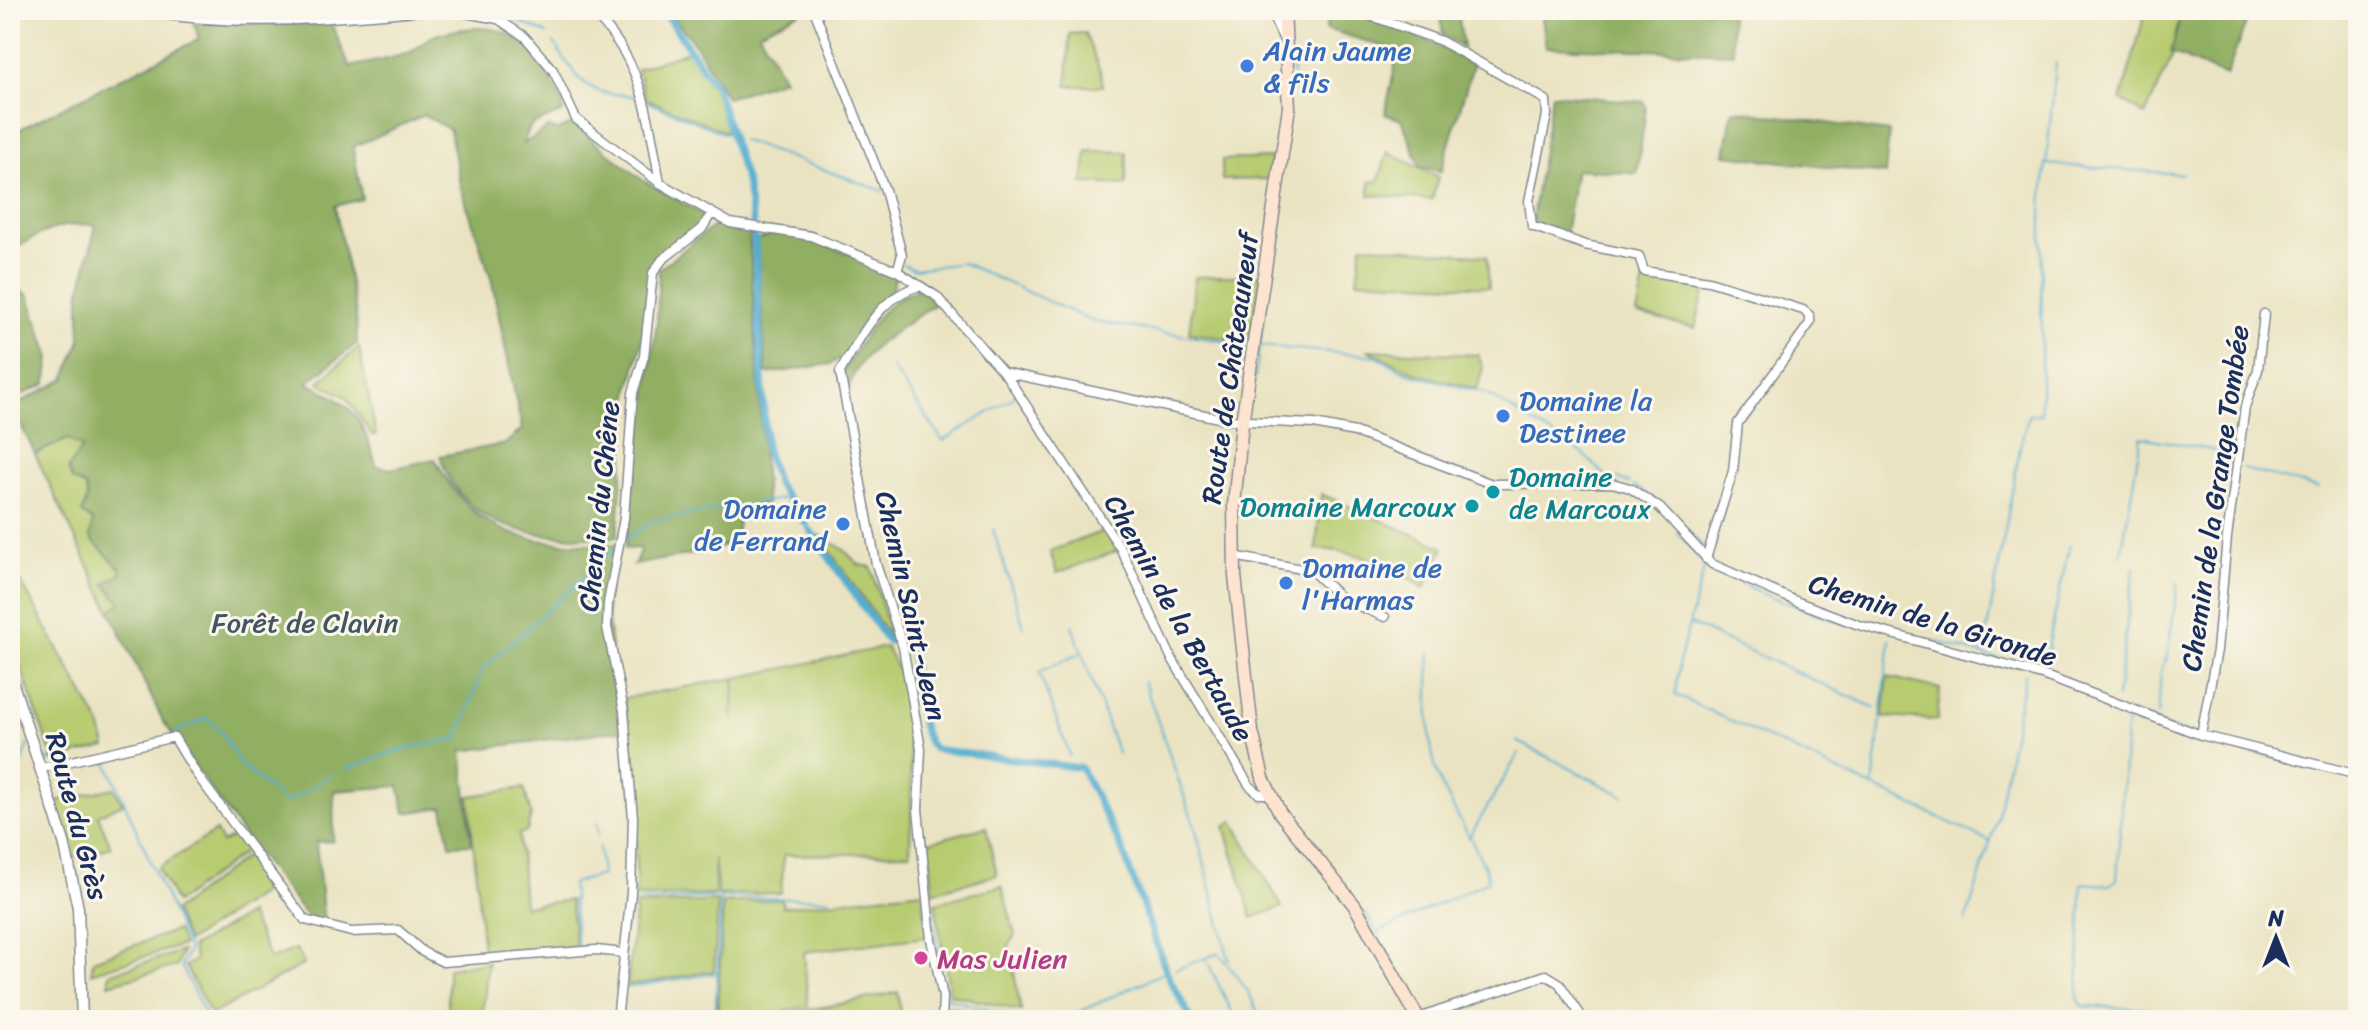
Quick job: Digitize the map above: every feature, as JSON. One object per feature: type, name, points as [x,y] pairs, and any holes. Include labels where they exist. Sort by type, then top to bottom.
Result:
[{"type":"main road","name":"Route de Châteauneuf","points":[[1284,10],[1289,98],[1284,150],[1242,423],[1235,492],[1234,556],[1252,731],[1270,794],[1298,839],[1355,906],[1419,1019]]},
{"type":"street","points":[[10,10],[17,10]]},
{"type":"street","points":[[137,10],[186,18],[284,21],[428,10]]},
{"type":"street","name":"Chemin de la Bertaude","points":[[449,10],[498,19],[525,37],[553,70],[576,119],[660,183],[711,214],[747,226],[811,236],[899,266],[936,296],[1003,372],[1121,549],[1171,657],[1249,785],[1259,794],[1270,794]]},
{"type":"street","points":[[590,10],[624,47],[637,77],[660,183]]},
{"type":"street","points":[[814,10],[885,190],[899,266]]},
{"type":"street","points":[[1270,10],[1286,42]]},
{"type":"street","points":[[1355,10],[1441,41],[1546,100],[1547,115],[1529,201],[1532,226],[1585,245],[1639,256],[1644,271],[1709,281],[1803,310],[1810,316],[1810,323],[1738,423],[1733,471],[1706,559]]},
{"type":"street","name":"Chemin du Chêne","points":[[617,1020],[634,862],[624,711],[607,627],[608,603],[624,518],[633,393],[646,345],[653,273],[662,260],[702,229],[711,214]]},
{"type":"street","name":"Chemin Saint-Jean","points":[[920,286],[900,292],[886,303],[840,372],[876,564],[901,643],[921,749],[918,809],[931,939],[943,1005],[942,1020]]},
{"type":"street","name":"Chemin de la Grange Tombée","points":[[2201,735],[2217,650],[2227,537],[2245,407],[2258,370],[2264,314]]},
{"type":"street","name":"Chemin de la Gironde","points":[[1003,372],[1242,423],[1314,424],[1355,432],[1492,484],[1612,483],[1630,488],[1660,508],[1706,559],[1798,602],[1859,625],[2045,676],[2201,735],[2358,775]]},
{"type":"street","points":[[1234,556],[1312,571],[1342,599],[1385,617]]},
{"type":"street","name":"Route du Grès","points":[[10,675],[64,842],[78,908],[82,1020]]},
{"type":"street","points":[[42,768],[174,737],[195,772],[305,920],[351,932],[398,930],[423,952],[443,962],[596,950],[624,953]]},
{"type":"street","points":[[1419,1019],[1546,975],[1559,983],[1584,1020]]},
{"type":"green space","points":[[667,10],[805,10],[759,32],[784,79],[727,98],[695,44]]},
{"type":"green space","points":[[1328,10],[1366,17],[1403,30],[1473,65],[1441,171],[1420,167],[1402,120],[1385,114],[1398,51],[1326,29]]},
{"type":"green space","points":[[1440,10],[1458,10],[1463,48],[1443,36]]},
{"type":"green space","points":[[1541,10],[1730,10],[1733,53],[1546,47]]},
{"type":"green space","points":[[2146,10],[2182,10],[2172,58],[2145,115],[2121,100]]},
{"type":"green space","points":[[2182,10],[2251,10],[2226,76],[2171,53]]},
{"type":"green space","name":"Forêt de Clavin","points":[[194,23],[331,23],[350,67],[403,55],[429,38],[461,29],[501,31],[517,38],[530,50],[553,83],[563,105],[563,112],[531,125],[523,144],[548,128],[558,130],[572,124],[641,179],[702,214],[701,223],[651,266],[647,322],[630,387],[617,537],[536,533],[511,528],[489,518],[469,503],[452,483],[440,456],[505,444],[522,429],[491,278],[460,185],[450,130],[424,115],[353,147],[362,199],[335,206],[356,314],[357,343],[307,383],[335,397],[354,414],[366,436],[376,466],[391,469],[435,459],[452,486],[469,507],[509,533],[557,542],[616,544],[606,604],[621,730],[462,751],[472,844],[450,845],[443,807],[405,813],[399,786],[334,791],[333,841],[316,842],[324,923],[307,917],[246,839],[163,721],[110,611],[121,603],[105,584],[120,574],[121,569],[90,538],[93,521],[82,513],[87,499],[86,487],[72,480],[68,469],[82,447],[68,439],[35,454],[12,407],[65,379],[80,341],[80,294],[96,225],[71,225],[50,230],[10,253],[10,134],[199,39]]},
{"type":"green space","points":[[1085,33],[1103,86],[1067,86],[1070,34]]},
{"type":"green space","points":[[688,51],[714,89],[728,133],[646,99],[637,69]]},
{"type":"green space","points":[[1552,94],[1644,102],[1646,108],[1637,174],[1576,169],[1565,234],[1540,228],[1532,218]]},
{"type":"green space","points":[[1737,110],[1889,132],[1885,174],[1725,155],[1732,112]]},
{"type":"green space","points":[[1087,151],[1127,152],[1126,185],[1083,183]]},
{"type":"green space","points":[[1388,152],[1438,177],[1432,200],[1369,195],[1370,181],[1378,182]]},
{"type":"green space","points":[[1272,158],[1270,179],[1222,180],[1222,160]]},
{"type":"green space","points":[[715,225],[749,229],[766,504],[739,509],[736,539],[714,550],[634,565],[641,548],[625,549],[657,322],[659,269]]},
{"type":"green space","points":[[780,232],[851,254],[895,277],[893,288],[846,355],[830,364],[766,374],[757,240]]},
{"type":"green space","points":[[1362,245],[1487,256],[1489,287],[1357,280]]},
{"type":"green space","points":[[1261,275],[1250,342],[1189,333],[1195,277]]},
{"type":"green space","points":[[1651,277],[1706,285],[1695,328],[1637,314],[1644,280]]},
{"type":"green space","points":[[10,288],[28,294],[50,358],[46,384],[10,400]]},
{"type":"green space","points":[[920,289],[938,302],[869,353],[851,380],[848,396],[842,373],[865,335],[894,301]]},
{"type":"green space","points":[[359,347],[376,434],[373,436],[346,397],[319,382]]},
{"type":"green space","points":[[1367,350],[1478,355],[1483,368],[1477,389],[1418,374]]},
{"type":"green space","points":[[68,439],[82,447],[87,499],[82,513],[93,521],[90,538],[121,569],[121,603],[110,611],[35,454]]},
{"type":"green space","points":[[1321,494],[1444,548],[1424,588],[1373,560],[1346,552],[1316,549]]},
{"type":"green space","points":[[1106,530],[1117,551],[1057,573],[1050,551]]},
{"type":"green space","points":[[818,534],[843,549],[859,565],[871,567],[892,640]]},
{"type":"green space","points":[[10,562],[100,724],[106,747],[53,760],[19,662],[18,645],[10,632]]},
{"type":"green space","points":[[885,647],[895,663],[907,714],[911,776],[910,853],[784,855],[781,893],[718,895],[714,858],[715,895],[636,897],[636,815],[624,698],[735,678],[732,721],[736,678]]},
{"type":"green space","points":[[1888,677],[1940,689],[1937,720],[1883,717]]},
{"type":"green space","points":[[114,788],[123,804],[98,815],[111,847],[72,858],[56,801]]},
{"type":"green space","points":[[524,788],[531,814],[527,831],[519,834],[524,906],[570,900],[576,948],[483,954],[469,796]]},
{"type":"green space","points":[[1233,821],[1282,907],[1252,918],[1225,827]]},
{"type":"green space","points":[[986,827],[997,875],[933,892],[929,842]]},
{"type":"green space","points":[[216,831],[222,843],[235,836],[247,850],[176,903],[158,868]]},
{"type":"green space","points":[[249,854],[273,886],[187,942],[174,911]]},
{"type":"green space","points":[[1002,886],[1015,935],[1009,944],[1021,1011],[950,994],[935,903]]},
{"type":"green space","points":[[922,891],[928,937],[804,952],[808,1006],[744,1020],[717,1020],[723,903],[782,899],[783,907]]},
{"type":"green space","points":[[718,901],[714,971],[627,986],[636,905]]},
{"type":"green space","points":[[249,914],[270,959],[296,949],[304,964],[211,1015],[185,966],[195,960],[192,947]]},
{"type":"green space","points":[[177,930],[183,945],[91,973],[93,960]]},
{"type":"green space","points":[[182,951],[177,966],[109,984],[109,974]]},
{"type":"green space","points":[[488,962],[482,1020],[448,1020],[448,968]]},
{"type":"green space","points":[[898,992],[901,1020],[755,1020],[862,1000]]},
{"type":"green space","points":[[947,1006],[968,1011],[968,1014],[976,1011],[1009,1020],[948,1020]]},
{"type":"waterway","points":[[163,10],[185,13]]},
{"type":"waterway","points":[[344,13],[370,10]]},
{"type":"waterway","points":[[495,10],[547,34]]},
{"type":"waterway","points":[[663,10],[716,88],[746,182],[753,223]]},
{"type":"waterway","points":[[191,14],[250,12],[282,15]]},
{"type":"waterway","points":[[554,43],[583,82],[600,92],[641,99]]},
{"type":"waterway","points":[[1292,57],[1293,75]]},
{"type":"waterway","points":[[1983,653],[2021,442],[2029,414],[2041,414],[2042,206],[2056,63]]},
{"type":"waterway","points":[[648,102],[725,134]]},
{"type":"waterway","points":[[741,140],[883,191]]},
{"type":"waterway","points":[[2045,164],[2182,174]]},
{"type":"waterway","points":[[754,231],[766,450],[777,484],[806,524]]},
{"type":"waterway","points":[[903,264],[914,269],[963,263],[1094,322],[1249,345]]},
{"type":"waterway","points":[[1255,377],[1271,269]]},
{"type":"waterway","points":[[1260,346],[1375,356],[1410,374],[1485,393],[1582,453],[1609,479]]},
{"type":"waterway","points":[[892,367],[943,441],[1014,397]]},
{"type":"waterway","points":[[2121,555],[2141,437],[2235,454]]},
{"type":"waterway","points":[[2243,469],[2318,488]]},
{"type":"waterway","points":[[1616,478],[1629,483]]},
{"type":"waterway","points":[[1634,486],[1664,506],[1702,546]]},
{"type":"waterway","points":[[1625,490],[1636,497]]},
{"type":"waterway","points":[[628,538],[655,520],[787,498]]},
{"type":"waterway","points":[[993,529],[1024,627]]},
{"type":"waterway","points":[[810,530],[887,641],[908,642],[923,728],[934,749],[1081,768],[1122,849],[1169,978],[1192,1020]]},
{"type":"waterway","points":[[1677,532],[1702,561]]},
{"type":"waterway","points":[[2043,672],[2069,546]]},
{"type":"waterway","points":[[346,769],[396,751],[458,738],[482,670],[612,551]]},
{"type":"waterway","points":[[1845,624],[1763,594],[1705,565],[1679,662],[1675,695],[1873,787],[1890,640]]},
{"type":"waterway","points":[[2117,698],[2134,568]]},
{"type":"waterway","points":[[2158,715],[2161,671],[2167,657],[2178,583]]},
{"type":"waterway","points":[[1690,624],[1875,708]]},
{"type":"waterway","points":[[1072,625],[1118,754]]},
{"type":"waterway","points":[[1891,629],[2019,665]]},
{"type":"waterway","points":[[1070,756],[1039,672],[1079,654]]},
{"type":"waterway","points":[[1379,932],[1488,881],[1482,861],[1442,787],[1434,761],[1429,716],[1430,654]]},
{"type":"waterway","points":[[10,661],[38,739]]},
{"type":"waterway","points":[[1966,921],[1997,819],[2025,674]]},
{"type":"waterway","points":[[1144,682],[1196,830],[1229,960]]},
{"type":"waterway","points":[[2125,710],[2117,880],[2109,885],[2082,883],[2078,998],[2083,1006],[2149,1009],[2150,1020]]},
{"type":"waterway","points":[[2129,712],[2187,734]]},
{"type":"waterway","points":[[174,733],[207,718],[223,734],[240,764],[286,803],[334,773]]},
{"type":"waterway","points":[[36,741],[48,761],[55,761]]},
{"type":"waterway","points":[[1517,741],[1624,796]]},
{"type":"waterway","points":[[2216,743],[2358,780]]},
{"type":"waterway","points":[[10,774],[22,765],[28,744]]},
{"type":"waterway","points":[[1469,838],[1519,753]]},
{"type":"waterway","points":[[105,758],[189,950],[181,966],[208,1020]]},
{"type":"waterway","points":[[1874,787],[1991,842]]},
{"type":"waterway","points":[[597,823],[598,836]]},
{"type":"waterway","points":[[577,947],[572,883],[602,875],[599,847]]},
{"type":"waterway","points":[[638,901],[721,897],[830,899]]},
{"type":"waterway","points":[[715,1020],[721,898]]},
{"type":"waterway","points":[[932,907],[933,918]]},
{"type":"waterway","points":[[1365,912],[1415,1001]]},
{"type":"waterway","points":[[934,924],[940,965]]},
{"type":"waterway","points":[[1176,969],[1219,953],[1249,993],[1261,1020]]},
{"type":"waterway","points":[[1206,959],[1236,1020]]},
{"type":"waterway","points":[[625,988],[717,973]]},
{"type":"waterway","points":[[1062,1020],[1163,973]]},
{"type":"waterway","points":[[944,983],[947,998],[1011,1016],[1012,1020]]},
{"type":"waterway","points":[[907,1020],[938,1007]]},
{"type":"waterway","points":[[523,1020],[526,1016],[555,1020]]},
{"type":"place","name":"Alain Jaume & fils","points":[[1247,66]]},
{"type":"place","name":"Domaine la Destinee","points":[[1503,416]]},
{"type":"place","name":"Domaine de Marcoux","points":[[1493,492]]},
{"type":"place","name":"Domaine Marcoux","points":[[1472,506]]},
{"type":"place","name":"Domaine de Ferrand","points":[[843,524]]},
{"type":"place","name":"Domaine de l'Harmas","points":[[1286,583]]},
{"type":"place","name":"Mas Julien","points":[[921,958]]}]
